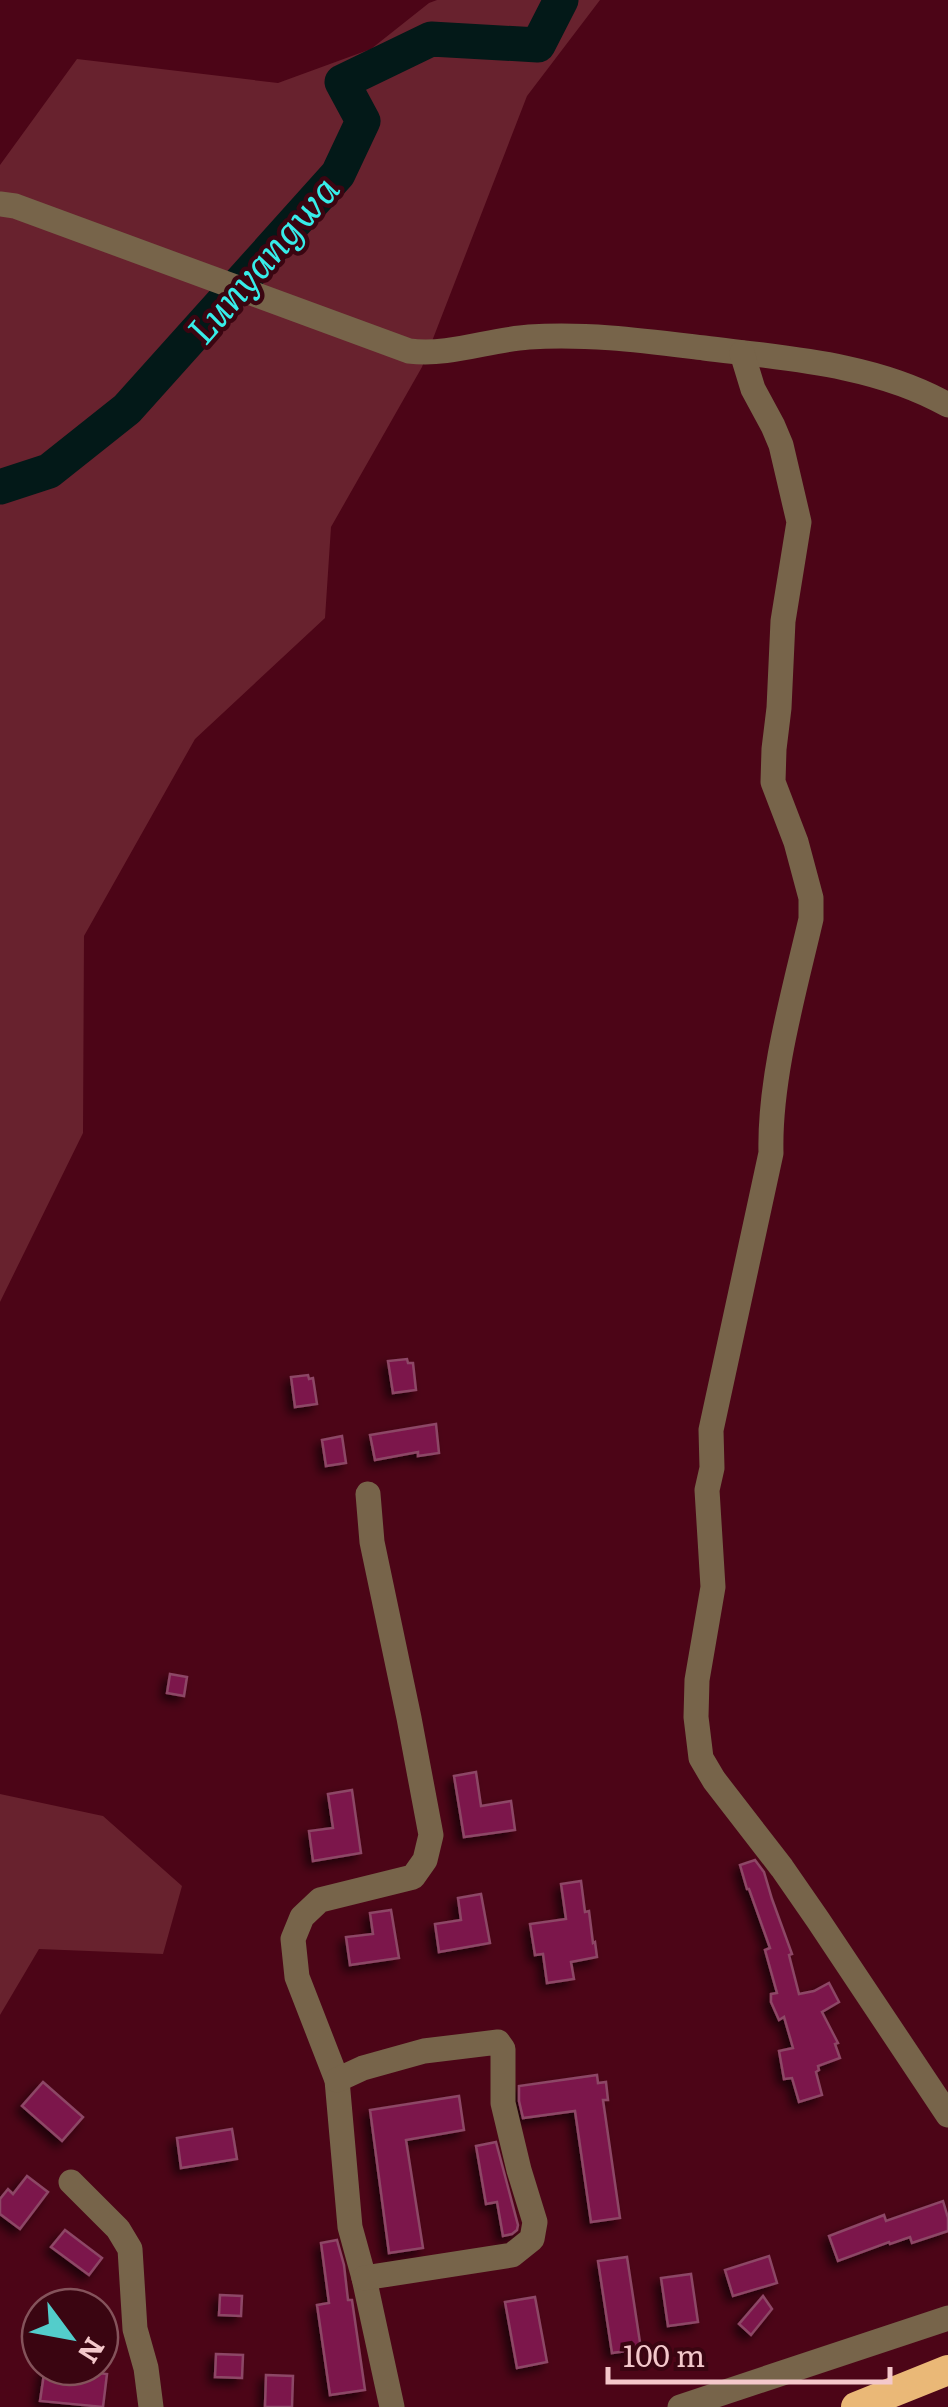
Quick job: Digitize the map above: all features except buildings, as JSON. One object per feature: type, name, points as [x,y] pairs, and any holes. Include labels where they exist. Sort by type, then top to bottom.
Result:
[{"type":"highway","points":[[856,2407],[948,2370]]},
{"type":"street","points":[[0,204],[107,238],[409,352],[428,354],[527,337],[584,335],[829,365],[872,376],[948,405]]},
{"type":"street","points":[[742,353],[752,389],[781,444],[799,522],[783,621],[773,782],[796,842],[810,898],[811,919],[777,1075],[770,1120],[771,1154],[711,1430],[712,1468],[707,1490],[714,1587],[697,1680],[696,1718],[701,1758],[714,1780],[782,1868],[948,2115]]},
{"type":"street","points":[[368,1494],[372,1542],[431,1835],[425,1860],[413,1877],[320,1900],[302,1917],[293,1939],[298,1977],[337,2080],[350,2227],[392,2407]]},
{"type":"street","points":[[337,2080],[363,2068],[424,2051],[498,2042],[502,2049],[503,2104],[535,2222],[532,2239],[512,2255],[364,2278]]},
{"type":"street","points":[[71,2182],[118,2230],[130,2249],[135,2329],[151,2407]]},
{"type":"street","points":[[680,2407],[948,2318]]},
{"type":"shaded area","points":[[437,0],[600,0],[527,96],[422,367],[331,527],[325,618],[195,739],[84,936],[83,1133],[0,1302],[0,165],[77,59],[278,83],[371,49]]},
{"type":"shaded area","points":[[0,1794],[103,1816],[182,1886],[163,1954],[39,1949],[0,2015]]},
{"type":"waterway","name":"Lunyangwa","points":[[0,487],[49,471],[127,409],[338,174],[363,121],[342,82],[431,39],[538,45],[561,0]]}]
